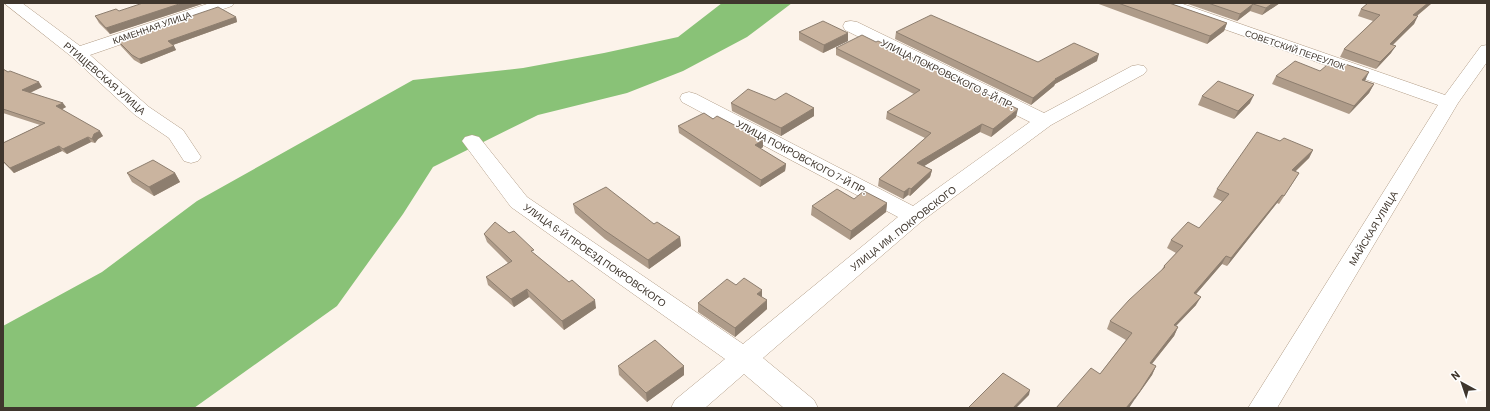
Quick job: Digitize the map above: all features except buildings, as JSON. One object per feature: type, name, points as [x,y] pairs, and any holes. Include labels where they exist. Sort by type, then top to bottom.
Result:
[{"type":"street","name":"РТИЩЕВСКАЯ УЛИЦА","points":[[12,3],[78,53],[142,111],[176,134],[191,157]]},
{"type":"street","name":"КАМЕННАЯ УЛИЦА","points":[[78,53],[226,3]]},
{"type":"street","name":"СОВЕТСКИЙ ПЕРЕУЛОК","points":[[1165,3],[1449,103]]},
{"type":"street","name":"УЛИЦА ПОКРОВСКОГО 8-Й ПР.","points":[[851,26],[1044,121]]},
{"type":"street","name":"МАЙСКАЯ УЛИЦА","points":[[1262,408],[1449,103],[1486,52]]},
{"type":"street","name":"УЛИЦА ИМ. ПОКРОВСКОГО","points":[[685,408],[739,356],[914,216],[1044,121],[1138,70]]},
{"type":"street","name":"УЛИЦА ПОКРОВСКОГО 7-Й ПР.","points":[[689,98],[914,216]]},
{"type":"street","name":"УЛИЦА 6-Й ПРОЕЗД ПОКРОВСКОГО","points":[[472,141],[520,202],[739,356],[804,408]]},
{"type":"green space","points":[[722,3],[792,3],[747,37],[683,71],[627,93],[538,115],[433,167],[403,214],[337,306],[194,408],[3,408],[3,326],[102,272],[197,201],[413,80],[523,68],[678,37]]}]
